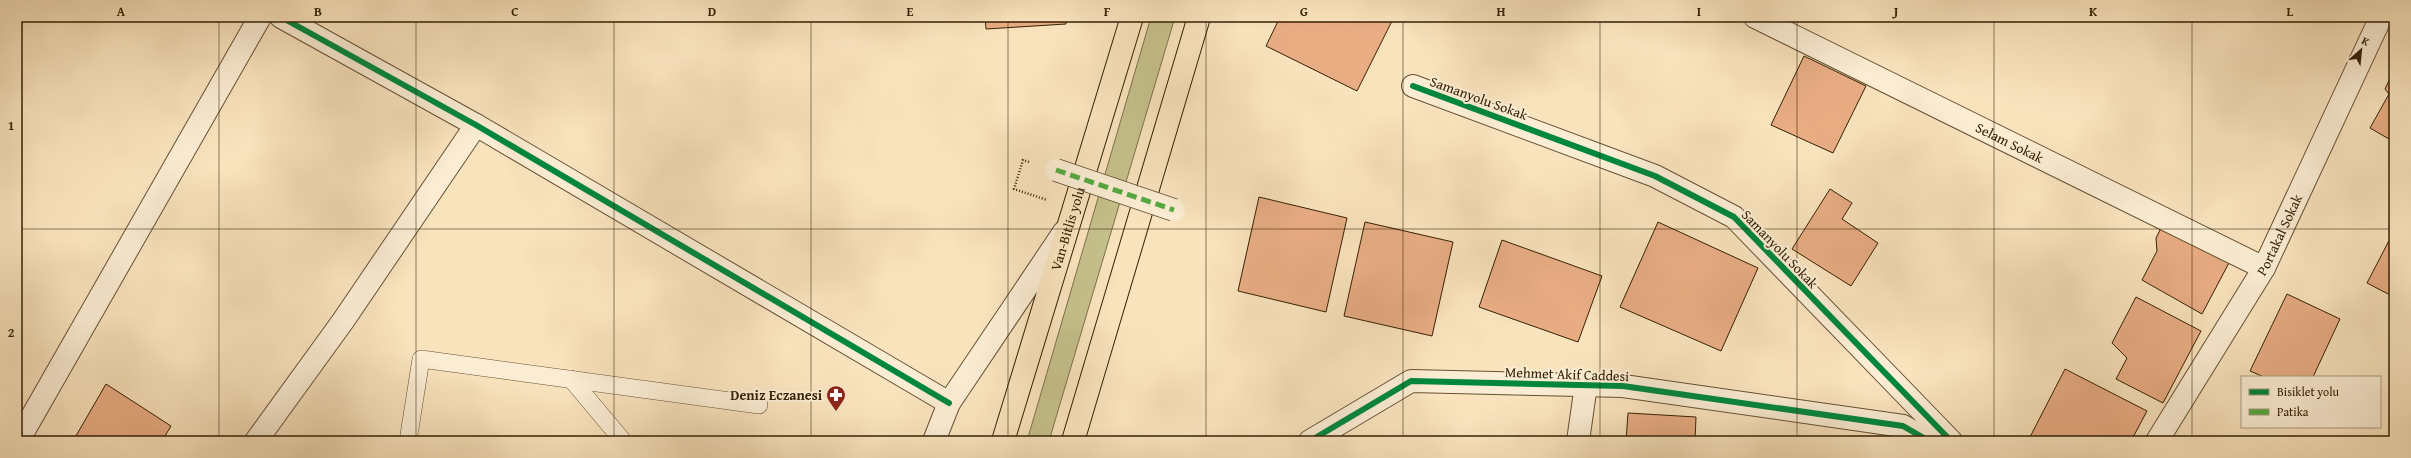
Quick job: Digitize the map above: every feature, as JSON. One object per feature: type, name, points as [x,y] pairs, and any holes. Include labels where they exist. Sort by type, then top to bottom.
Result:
[{"type":"highway","name":"Van-Bitlis yolu","points":[[1003,441],[1132,17]]},
{"type":"highway","points":[[1073,441],[1199,17]]},
{"type":"street","points":[[18,441],[260,17]]},
{"type":"street","points":[[281,17],[476,125],[949,403]]},
{"type":"street","name":"Selam Sokak","points":[[1755,17],[2264,268]]},
{"type":"street","points":[[2381,17],[2394,24]]},
{"type":"street","name":"Portakal Sokak","points":[[2157,441],[2264,268],[2381,17]]},
{"type":"street","name":"Samanyolu Sokak","points":[[1413,86],[1655,176],[1734,217],[1951,441]]},
{"type":"street","points":[[256,441],[343,321],[476,125]]},
{"type":"street","points":[[1056,170],[1174,210]]},
{"type":"street","points":[[934,441],[949,403],[1071,218]]},
{"type":"street","name":"Mehmet Akif Caddesi","points":[[1310,441],[1411,381],[1623,386],[1903,426],[1929,441]]},
{"type":"street","points":[[1578,441],[1586,385]]},
{"type":"lane","points":[[408,441],[421,359],[759,405]]},
{"type":"lane","points":[[570,379],[623,441]]},
{"type":"path","points":[[1014,189],[1071,218]]},
{"type":"shaded area","points":[[1151,17],[1175,17],[1049,441],[1027,441]]},
{"type":"building","points":[[985,17],[1066,17],[1066,24],[986,29]]},
{"type":"building","points":[[1280,17],[1394,17],[1357,91],[1266,46]]},
{"type":"building","points":[[1804,56],[1866,86],[1833,153],[1771,125]]},
{"type":"building","points":[[2394,70],[2394,136],[2389,139],[2370,128],[2389,94],[2385,89]]},
{"type":"building","points":[[1830,189],[1852,203],[1842,219],[1878,243],[1851,286],[1792,249]]},
{"type":"building","points":[[1259,197],[1347,218],[1326,312],[1238,291]]},
{"type":"building","points":[[1365,222],[1453,242],[1432,336],[1344,316]]},
{"type":"building","points":[[1658,222],[1758,268],[1721,351],[1620,307]]},
{"type":"building","points":[[2163,224],[2231,259],[2202,314],[2142,280],[2157,251],[2156,238]]},
{"type":"building","points":[[2394,231],[2394,297],[2367,283]]},
{"type":"building","points":[[1502,240],[1602,276],[1578,342],[1479,307]]},
{"type":"building","points":[[2287,294],[2340,319],[2313,376],[2262,376],[2250,371]]},
{"type":"building","points":[[2136,297],[2201,331],[2163,403],[2116,379],[2127,358],[2112,343]]},
{"type":"building","points":[[2065,369],[2147,411],[2131,441],[2038,441],[2030,437]]},
{"type":"building","points":[[106,384],[171,426],[162,441],[73,441]]},
{"type":"building","points":[[1628,413],[1696,417],[1695,441],[1626,441]]},
{"type":"marked path","points":[[1056,170],[1174,210]]},
{"type":"cycle path","points":[[281,17],[476,125],[949,403]]},
{"type":"cycle path","points":[[1413,86],[1655,176],[1734,217],[1951,441]]},
{"type":"cycle path","points":[[1310,441],[1411,381],[1623,386],[1903,426],[1929,441]]},
{"type":"place","name":"Deniz Eczanesi","points":[[836,412]]}]
